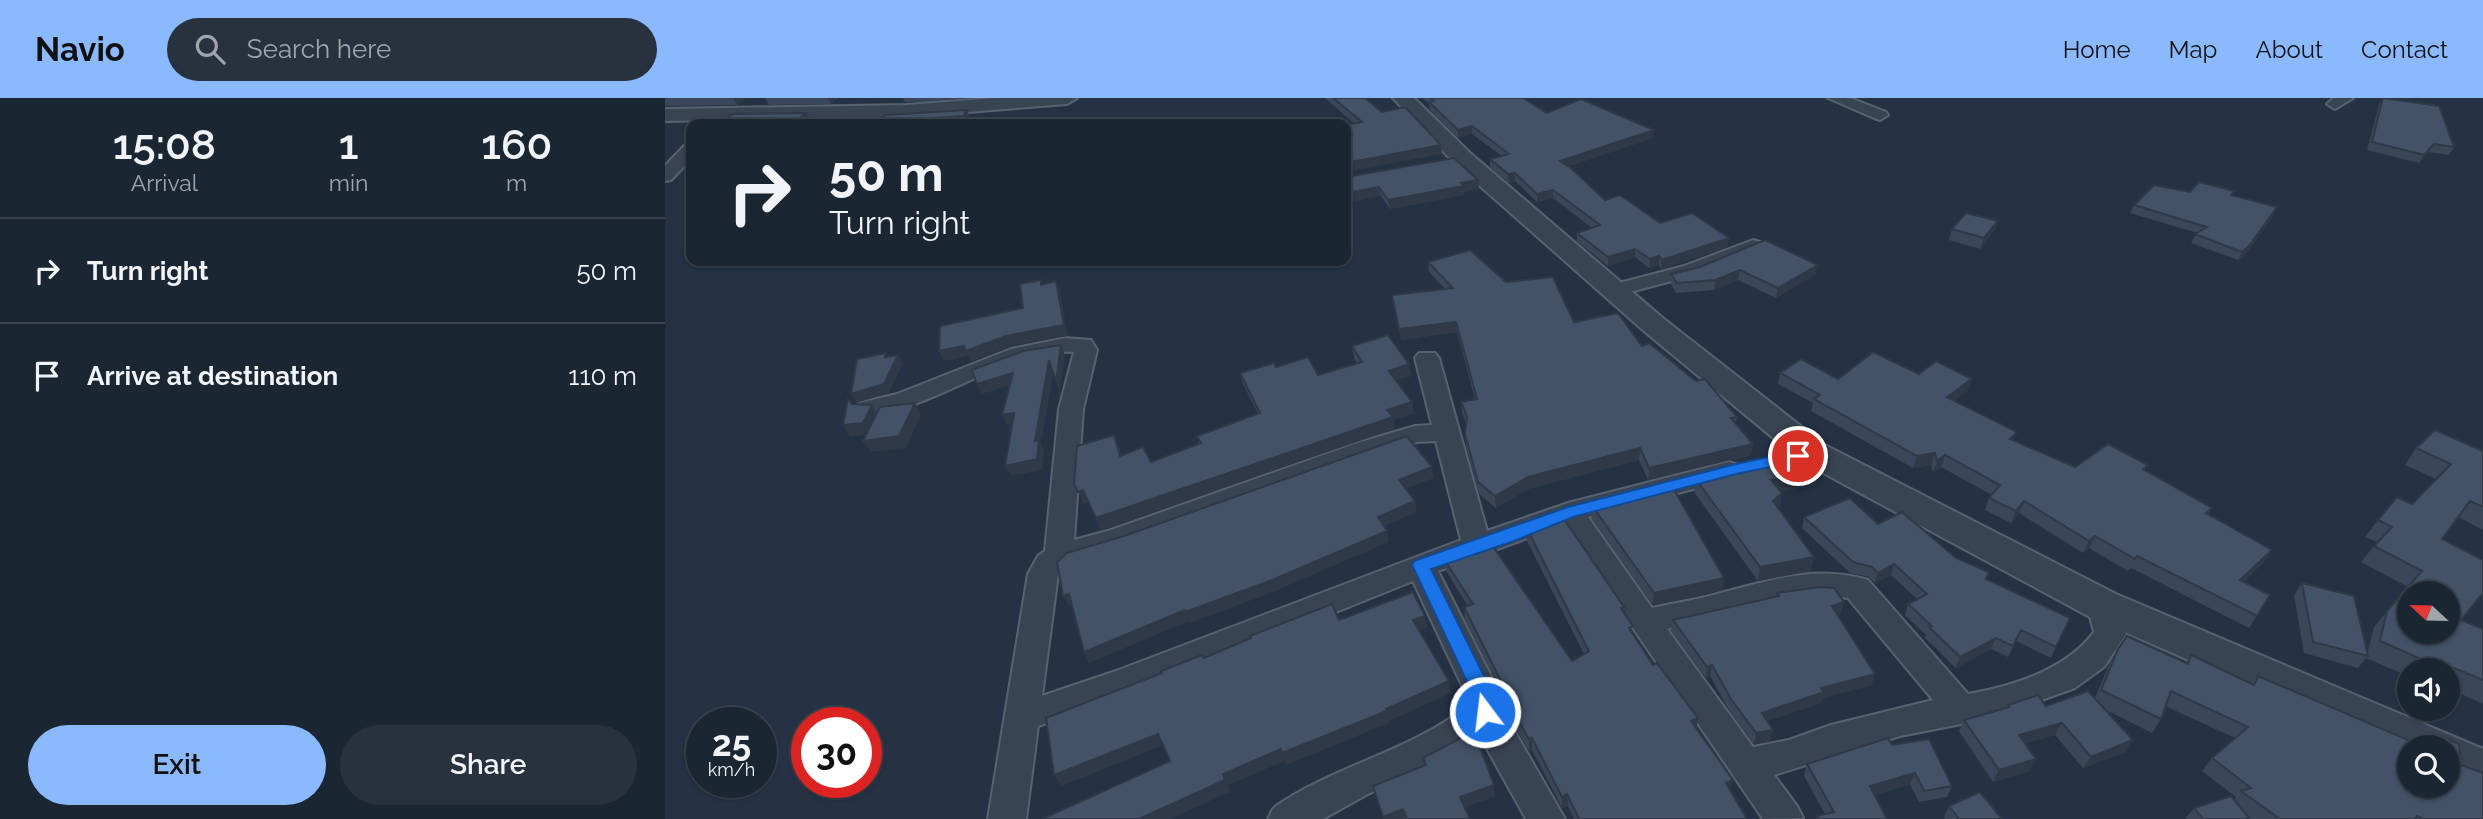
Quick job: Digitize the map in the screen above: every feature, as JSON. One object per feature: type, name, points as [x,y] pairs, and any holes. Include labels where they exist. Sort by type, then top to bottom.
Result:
[{"type":"street","points":[[665,115],[729,119],[906,111],[1067,98]]},
{"type":"street","points":[[1403,98],[1451,161],[1615,290],[1654,325],[1785,459],[2102,605],[2406,735]]},
{"type":"street","points":[[1836,98],[1880,115]]},
{"type":"street","points":[[665,176],[686,154]]},
{"type":"street","points":[[1615,290],[1691,270],[1753,246]]},
{"type":"street","points":[[868,408],[904,400],[972,371],[1033,352],[1073,343],[1083,345],[1086,350],[1071,410],[1063,521],[1058,546],[1061,554]]},
{"type":"street","points":[[1427,358],[1477,547]]},
{"type":"street","points":[[1007,819],[1043,574],[1048,564],[1061,554],[1118,538],[1366,449],[1415,434],[1447,432]]},
{"type":"street","points":[[1020,718],[1136,678],[1351,596],[1421,565],[1568,513],[1785,459]]},
{"type":"street","points":[[1568,513],[1584,531],[1688,684],[1784,818]]},
{"type":"street","points":[[1421,565],[1482,692],[1485,712],[1546,819]]},
{"type":"street","points":[[1646,621],[1784,588],[1832,582],[1857,588],[1961,710]]},
{"type":"street","points":[[1746,764],[1789,756],[1832,740],[1900,721],[1992,704],[2063,678],[2092,658],[2110,634],[2102,605]]},
{"type":"street","points":[[1287,819],[1312,808],[1350,784],[1443,741],[1472,724],[1485,712]]},
{"type":"street","points":[[2460,759],[2483,770]]},
{"type":"building","points":[[1333,98],[1365,98],[1382,112],[1405,107],[1441,145],[1351,162],[1351,124],[1362,122]]},
{"type":"building","points":[[1430,98],[1523,98],[1547,113],[1581,99],[1654,130],[1560,161],[1605,200],[1620,195],[1660,223],[1692,213],[1729,238],[1662,260],[1659,256],[1650,259],[1635,249],[1608,257],[1577,233],[1600,225],[1553,190],[1537,194],[1515,173],[1508,174],[1490,159],[1509,154],[1472,126],[1458,130],[1429,102],[1434,101]]},
{"type":"building","points":[[2383,98],[2439,106],[2454,147],[2434,144],[2424,155],[2372,142]]},
{"type":"building","points":[[967,110],[963,116],[921,119],[882,119],[885,115]]},
{"type":"building","points":[[806,113],[798,119],[717,119],[733,114]]},
{"type":"building","points":[[1454,158],[1478,180],[1461,183],[1464,186],[1388,200],[1379,187],[1351,192],[1351,176]]},
{"type":"building","points":[[2199,182],[2234,191],[2231,195],[2277,207],[2242,252],[2195,234],[2207,227],[2134,205],[2154,185],[2190,192]]},
{"type":"building","points":[[1966,213],[1998,221],[1984,238],[1952,229]]},
{"type":"building","points":[[1765,240],[1818,265],[1778,288],[1740,270],[1715,280],[1677,283],[1671,274],[1700,267]]},
{"type":"building","points":[[1470,250],[1506,282],[1553,277],[1574,322],[1618,313],[1642,346],[1649,343],[1696,381],[1705,379],[1737,417],[1731,418],[1753,444],[1649,468],[1640,448],[1528,477],[1495,496],[1478,482],[1465,434],[1467,416],[1461,402],[1477,399],[1456,322],[1399,329],[1392,295],[1453,288],[1428,262]]},
{"type":"building","points":[[1041,280],[1041,285],[1056,281],[1064,325],[1006,336],[966,351],[964,346],[939,351],[940,326],[1023,308],[1020,284]]},
{"type":"building","points":[[1388,335],[1409,364],[1389,371],[1412,402],[1387,410],[1393,417],[1096,518],[1083,490],[1078,492],[1074,484],[1077,446],[1114,435],[1120,456],[1143,447],[1151,462],[1201,443],[1197,436],[1260,413],[1240,373],[1274,363],[1276,367],[1308,357],[1318,375],[1362,362],[1352,346]]},
{"type":"building","points":[[1061,345],[1056,382],[1049,360],[1035,441],[1039,440],[1037,459],[1005,466],[1014,413],[1002,415],[1013,373],[977,384],[972,370],[1023,351]]},
{"type":"building","points":[[1873,352],[1919,374],[1936,361],[1972,379],[1947,397],[2017,432],[2010,439],[2075,467],[2108,444],[2148,465],[2143,469],[2212,508],[2206,513],[2272,550],[2240,580],[2270,595],[2257,616],[2137,556],[2135,559],[2095,536],[2089,541],[2024,501],[2016,511],[1989,498],[2000,485],[1945,455],[1937,461],[1935,453],[1917,456],[1814,399],[1820,395],[1780,373],[1801,359],[1838,379]]},
{"type":"building","points":[[886,353],[885,357],[898,355],[884,384],[851,394],[857,359]]},
{"type":"building","points":[[848,399],[852,404],[872,405],[863,423],[843,425]]},
{"type":"building","points":[[915,403],[899,436],[863,441],[880,407]]},
{"type":"building","points":[[2435,430],[2483,451],[2483,507],[2470,501],[2442,539],[2483,560],[2483,593],[2461,620],[2461,581],[2413,581],[2422,571],[2374,546],[2392,527],[2378,520],[2397,497],[2412,504],[2451,464],[2416,448]]},
{"type":"building","points":[[1407,436],[1432,467],[1399,480],[1415,501],[1378,517],[1387,531],[1267,582],[1185,610],[1084,652],[1069,594],[1063,596],[1057,562],[1067,553],[1124,536]]},
{"type":"building","points":[[1807,454],[1819,471],[1771,480],[1782,493],[1773,501],[1814,557],[1760,567],[1695,478]]},
{"type":"building","points":[[1672,486],[1724,578],[1654,593],[1593,507]]},
{"type":"building","points":[[1850,498],[1878,524],[1902,512],[1956,558],[1989,572],[1986,579],[2070,618],[2056,647],[2021,630],[2013,646],[1996,638],[1960,657],[1908,604],[1927,594],[1894,564],[1878,573],[1872,567],[1853,562],[1804,517]]},
{"type":"building","points":[[1562,516],[1624,607],[1621,608],[1633,626],[1629,628],[1653,665],[1657,663],[1698,718],[1691,721],[1733,780],[1726,783],[1747,819],[1579,819],[1567,794],[1562,797],[1532,738],[1529,739],[1504,696],[1500,679],[1464,607],[1473,604],[1444,559],[1490,542],[1572,661],[1589,651],[1527,529]]},
{"type":"building","points":[[2302,583],[2354,596],[2368,656],[2313,642]]},
{"type":"building","points":[[1820,587],[1834,588],[1844,602],[1832,606],[1875,674],[1821,688],[1824,692],[1762,713],[1773,730],[1756,733],[1731,699],[1712,665],[1707,667],[1673,620],[1779,596],[1777,593]]},
{"type":"building","points":[[1413,592],[1425,616],[1413,620],[1449,681],[1386,709],[1387,711],[1282,753],[1281,749],[1223,774],[1225,780],[1139,819],[1042,819],[1170,761],[1158,734],[1054,775],[1046,718],[1202,655],[1204,658],[1251,638],[1250,636],[1332,604],[1339,620]]},
{"type":"building","points":[[2397,600],[2397,644],[2461,644],[2461,620],[2483,629],[2483,680],[2460,670],[2460,658],[2419,658],[2380,641],[2387,611]]},
{"type":"building","points":[[2127,636],[2188,664],[2191,655],[2254,685],[2258,676],[2397,735],[2397,798],[2460,798],[2460,754],[2461,765],[2483,773],[2483,819],[2423,819],[2417,816],[2415,819],[2280,819],[2241,791],[2251,788],[2212,758],[2248,727],[2171,691],[2161,719],[2101,690],[2118,649]]},
{"type":"building","points":[[2088,691],[2133,740],[2091,757],[2062,723],[2019,735],[2036,759],[1999,770],[1964,720],[2038,695],[2046,706]]},
{"type":"building","points":[[1474,731],[1494,785],[1460,797],[1470,819],[1407,819],[1403,809],[1383,817],[1373,786],[1426,765],[1423,758]]},
{"type":"building","points":[[1888,738],[1892,745],[1929,739],[1952,786],[1924,791],[1915,773],[1870,786],[1887,819],[1818,819],[1817,816],[1834,812],[1807,764]]},
{"type":"building","points":[[1980,792],[2002,819],[1959,819],[1949,806]]},
{"type":"building","points":[[2231,796],[2250,819],[2203,819],[2194,808]]},
{"type":"route","points":[[1485,712],[1482,692],[1421,565],[1508,537],[1568,513],[1736,469],[1798,456]]}]
